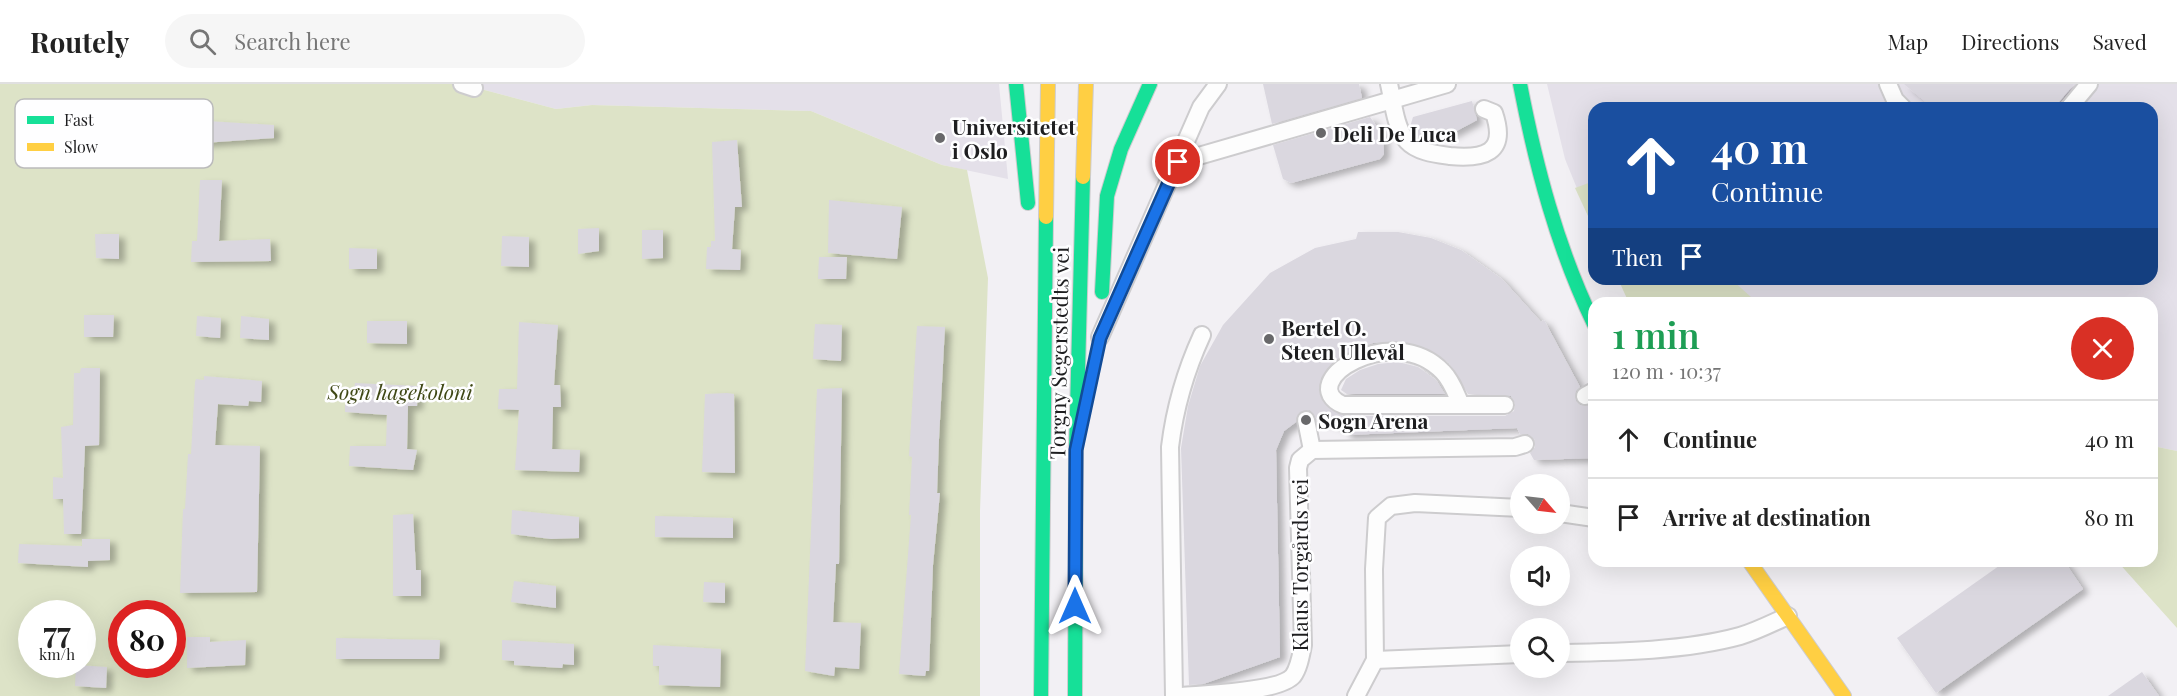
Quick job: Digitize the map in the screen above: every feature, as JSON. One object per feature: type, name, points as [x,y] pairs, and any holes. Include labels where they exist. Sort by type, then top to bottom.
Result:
[{"type":"main road","points":[[1016,84],[1029,220]]},
{"type":"main road","name":"Torgny Segerstedts vei","points":[[1041,696],[1048,84]]},
{"type":"main road","name":"Torgny Segerstedts vei","points":[[1075,696],[1076,450],[1086,84]]},
{"type":"main road","points":[[1099,343],[1107,196],[1121,149],[1150,84]]},
{"type":"main road","points":[[1520,84],[1545,204],[1563,258],[1588,311]]},
{"type":"main road","points":[[1032,243],[1044,381]]},
{"type":"main road","points":[[1076,450],[1093,371]]},
{"type":"main road","points":[[1753,567],[1844,696]]},
{"type":"lane","points":[[1099,343],[1201,107],[1218,84]]},
{"type":"lane","points":[[1178,162],[1391,92],[1447,84]]},
{"type":"lane","points":[[1888,84],[1897,102]]},
{"type":"lane","points":[[2074,102],[2089,84]]},
{"type":"lane","points":[[1391,92],[1401,131],[1408,142],[1435,154],[1471,158],[1485,156],[1494,147],[1499,137],[1494,113],[1484,109]]},
{"type":"lane","points":[[1174,696],[1170,447],[1174,411],[1186,371],[1202,336]]},
{"type":"lane","points":[[1461,405],[1443,372],[1427,360],[1402,352],[1378,352],[1358,357],[1340,368],[1332,382],[1330,393],[1335,402],[1343,405],[1461,405],[1504,405]]},
{"type":"lane","points":[[1306,420],[1312,450]]},
{"type":"lane","name":"Klaus Torgårds vei","points":[[1182,696],[1264,687],[1283,683],[1293,676],[1303,645],[1298,468],[1300,460],[1312,450],[1515,447],[1525,444]]},
{"type":"lane","points":[[1356,696],[1375,660],[1374,569],[1377,518],[1385,508],[1415,502],[1510,507]]},
{"type":"lane","points":[[1570,514],[1588,517]]},
{"type":"lane","points":[[1570,653],[1646,651],[1734,637],[1788,616]]},
{"type":"lane","points":[[1375,660],[1510,654]]},
{"type":"shaded area","name":"Universitetet i Oslo","points":[[462,84],[999,84],[1008,179],[942,165],[811,111],[592,105],[556,109]]},
{"type":"shaded area","points":[[1547,84],[2177,84],[2177,451],[2158,447],[2158,297],[1673,297],[1644,285],[2158,285],[2158,102],[1588,102],[1588,215],[1565,159]]},
{"type":"green space","name":"Sogn hagekoloni","points":[[0,84],[462,84],[556,109],[592,105],[811,111],[942,165],[967,170],[988,278],[980,511],[980,696],[0,696]]},
{"type":"green space","points":[[1588,183],[1588,216],[1575,188]]},
{"type":"green space","points":[[1621,285],[1738,285],[1751,297],[1626,297]]},
{"type":"green space","points":[[2158,447],[2177,451],[2177,628],[2122,567],[2158,567]]},
{"type":"building","points":[[1263,84],[1359,84],[1362,98],[1272,124]]},
{"type":"building","points":[[1904,84],[2074,84],[2059,102],[1926,102]]},
{"type":"building","points":[[1472,101],[1477,120],[1449,135],[1447,129],[1418,136],[1410,127],[1413,117]]},
{"type":"building","points":[[1370,117],[1383,135],[1384,154],[1380,159],[1291,183],[1283,179],[1273,145]]},
{"type":"building","points":[[213,121],[274,125],[274,138],[213,142]]},
{"type":"building","points":[[737,140],[742,207],[735,207],[732,249],[741,250],[740,270],[706,269],[707,247],[711,247],[711,241],[715,241],[712,142]]},
{"type":"building","points":[[200,180],[222,180],[219,241],[270,239],[271,261],[191,262],[192,241],[197,241]]},
{"type":"building","points":[[829,200],[902,207],[897,259],[828,253]]},
{"type":"building","points":[[599,228],[599,251],[578,254],[578,229]]},
{"type":"building","points":[[642,230],[663,230],[663,258],[642,259]]},
{"type":"building","points":[[1358,232],[1398,232],[1431,238],[1461,250],[1502,279],[1541,322],[1544,320],[1580,387],[1576,391],[1576,401],[1580,405],[1588,405],[1588,458],[1534,460],[1530,453],[1535,447],[1535,440],[1528,434],[1520,434],[1517,428],[1345,435],[1345,428],[1316,418],[1310,410],[1300,412],[1296,422],[1284,431],[1276,450],[1280,657],[1203,684],[1189,685],[1181,448],[1188,406],[1200,366],[1223,325],[1270,273],[1315,248],[1356,239]],"holes":[[[1401,341],[1428,349],[1449,363],[1468,394],[1511,396],[1515,404],[1514,411],[1505,416],[1343,416],[1322,400],[1321,378],[1333,362],[1373,343]]]},
{"type":"building","points":[[95,234],[119,234],[119,259],[96,258]]},
{"type":"building","points":[[502,236],[529,237],[529,267],[501,266]]},
{"type":"building","points":[[349,248],[377,249],[377,269],[349,269]]},
{"type":"building","points":[[819,257],[847,257],[846,279],[818,279]]},
{"type":"building","points":[[84,315],[114,315],[113,337],[84,337]]},
{"type":"building","points":[[197,316],[221,318],[220,338],[196,336]]},
{"type":"building","points":[[241,316],[269,319],[269,340],[240,338]]},
{"type":"building","points":[[367,321],[407,321],[407,344],[367,343]]},
{"type":"building","points":[[519,322],[558,325],[554,385],[560,385],[561,407],[553,407],[552,449],[580,450],[579,472],[515,470],[519,410],[498,409],[499,389],[517,389]]},
{"type":"building","points":[[815,324],[842,325],[841,361],[813,359]]},
{"type":"building","points":[[917,326],[945,327],[937,493],[940,493],[933,565],[929,671],[926,671],[925,676],[899,674],[911,515],[909,515],[912,457],[909,456]]},
{"type":"building","points":[[1398,362],[1418,367],[1436,380],[1445,394],[1347,394],[1341,390],[1346,379],[1360,370],[1378,364]]},
{"type":"building","points":[[81,368],[100,368],[99,445],[85,446],[81,534],[64,534],[63,499],[53,499],[53,477],[63,478],[61,427],[73,425],[74,373],[80,373]]},
{"type":"building","points":[[204,376],[262,381],[261,402],[249,401],[248,406],[218,404],[215,445],[260,446],[257,592],[180,593],[183,509],[185,509],[188,454],[191,454],[195,382],[196,379],[204,380]]},
{"type":"building","points":[[355,383],[418,386],[417,406],[408,406],[407,449],[417,450],[413,470],[349,466],[350,446],[386,446],[387,415],[345,412],[345,389],[354,389]]},
{"type":"building","points":[[842,388],[839,564],[836,564],[833,622],[861,623],[859,669],[835,667],[834,676],[805,671],[817,389]]},
{"type":"building","points":[[705,394],[734,394],[735,473],[702,472]]},
{"type":"building","points":[[512,510],[579,517],[579,538],[551,539],[511,534]]},
{"type":"building","points":[[413,514],[416,570],[421,570],[421,596],[393,596],[393,515]]},
{"type":"building","points":[[655,516],[733,518],[733,538],[655,537]]},
{"type":"building","points":[[82,539],[110,539],[110,560],[88,561],[88,567],[18,563],[19,544],[82,546]]},
{"type":"building","points":[[1998,567],[2068,567],[2083,589],[1936,693],[1897,638]]},
{"type":"building","points":[[514,581],[556,586],[556,608],[511,602]]},
{"type":"building","points":[[704,582],[725,583],[725,603],[703,602]]},
{"type":"building","points":[[187,637],[210,637],[210,642],[246,640],[245,665],[187,668]]},
{"type":"building","points":[[336,638],[440,640],[439,659],[336,659]]},
{"type":"building","points":[[502,640],[574,644],[574,665],[563,664],[562,668],[514,665],[514,661],[502,660]]},
{"type":"building","points":[[653,645],[721,649],[720,687],[659,685],[659,666],[653,666]]},
{"type":"building","points":[[96,666],[107,667],[106,688],[75,686],[75,678],[96,678]]},
{"type":"building","points":[[2142,672],[2159,696],[2108,696]]},
{"type":"traffic: fast","points":[[1016,84],[1028,203]]},
{"type":"traffic: fast","points":[[1102,292],[1107,196],[1121,149],[1150,84]]},
{"type":"traffic: fast","points":[[1520,84],[1549,206],[1569,266],[1588,311]]},
{"type":"traffic: fast","points":[[1075,696],[1076,450],[1083,177]]},
{"type":"traffic: fast","points":[[1041,696],[1046,217]]},
{"type":"traffic: slow","points":[[1046,217],[1048,84]]},
{"type":"traffic: slow","points":[[1083,177],[1086,84]]},
{"type":"traffic: slow","points":[[1753,567],[1844,696]]},
{"type":"place","name":"Deli De Luca","points":[[1321,133]]},
{"type":"place","name":"Universitetet i Oslo","points":[[940,138]]},
{"type":"place","name":"Bertel O. Steen Ullevål","points":[[1269,339]]},
{"type":"place","name":"Sogn Arena","points":[[1306,420]]},
{"type":"route","points":[[1075,606],[1076,450],[1100,338],[1178,162]]}]
